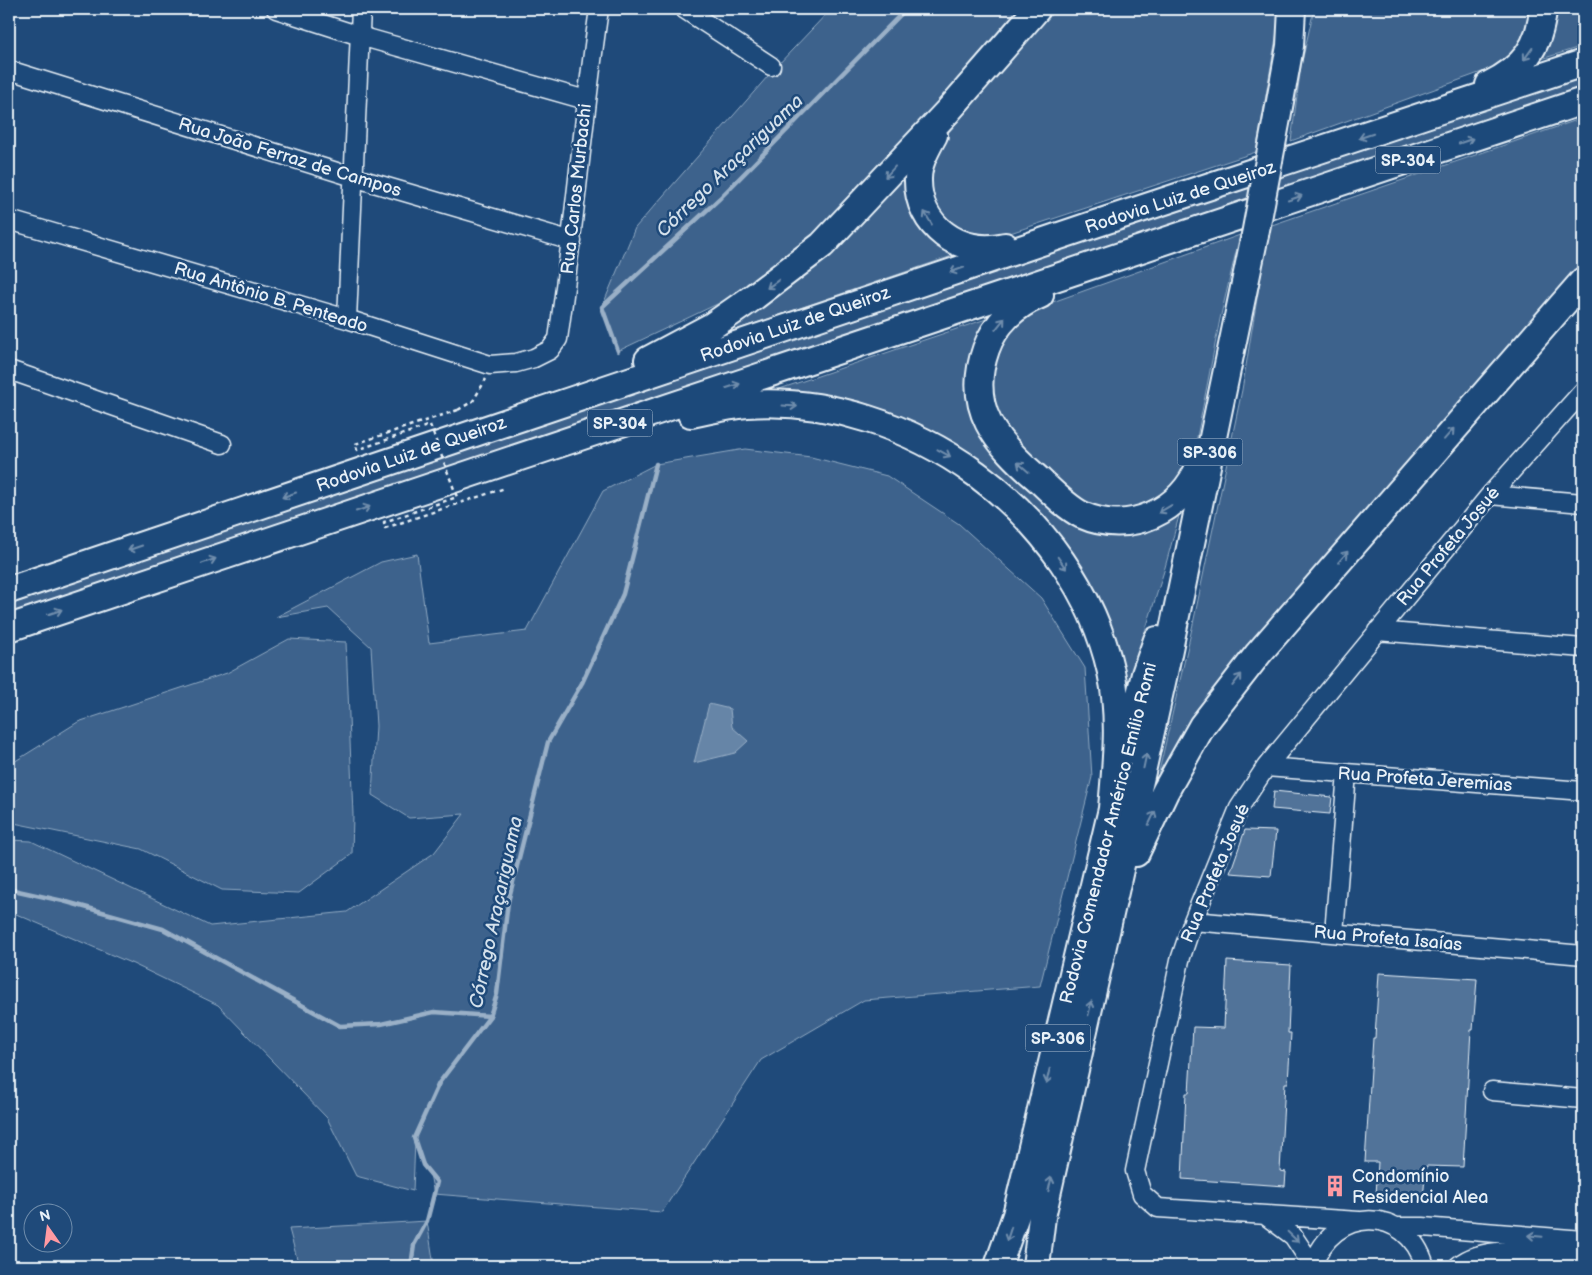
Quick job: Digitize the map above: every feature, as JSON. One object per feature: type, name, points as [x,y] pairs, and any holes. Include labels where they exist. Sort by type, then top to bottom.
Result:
[{"type":"highway","points":[[341,477],[649,360],[712,326],[769,286],[822,245],[948,111],[1037,9]]},
{"type":"highway","points":[[1290,46],[1292,9]]},
{"type":"highway","points":[[1290,46],[1301,9]]},
{"type":"highway","points":[[1412,121],[1492,83],[1518,68],[1532,50],[1540,31],[1543,9]]},
{"type":"highway","name":"Rodovia Comendador Américo Emílio Romi","points":[[1036,1266],[1042,1218],[1112,911],[1189,547],[1232,356],[1290,46]]},
{"type":"highway","name":"Rodovia Luiz de Queiroz","points":[[9,590],[1086,227],[1583,64]]},
{"type":"highway","name":"Rodovia Luiz de Queiroz","points":[[9,628],[1583,101]]},
{"type":"highway","points":[[948,111],[925,151],[918,179],[924,211],[938,231],[948,238],[969,247],[996,249],[1086,227]]},
{"type":"highway","points":[[1232,220],[1030,299],[1014,310],[998,324],[988,342],[979,380],[980,400],[986,420],[995,437],[1010,455],[1062,500],[1082,515],[1104,522],[1129,522],[1155,515],[1174,503],[1188,489],[1199,467],[1232,356]]},
{"type":"highway","points":[[1112,911],[1141,840],[1202,726],[1258,654],[1583,281]]},
{"type":"highway","points":[[487,467],[673,418],[747,404],[817,408],[860,417],[903,433],[944,453],[1001,493],[1025,517],[1064,566],[1086,604],[1105,649],[1115,694],[1117,735],[1112,808]]},
{"type":"highway","name":"Rodovia Comendador Américo Emílio Romi","points":[[998,1266],[1016,1215],[1145,674],[1189,547]]},
{"type":"street","points":[[276,9],[360,36],[586,100]]},
{"type":"street","points":[[347,319],[361,9]]},
{"type":"street","name":"Rua Carlos Murbachi","points":[[534,358],[550,350],[558,339],[572,241],[586,100],[599,9]]},
{"type":"street","points":[[684,9],[771,66]]},
{"type":"street","name":"Rua João Ferraz de Campos","points":[[9,70],[353,177],[572,241]]},
{"type":"street","name":"Rua Antônio B. Penteado","points":[[9,220],[347,319],[490,366],[516,363],[534,358]]},
{"type":"street","points":[[9,370],[222,444]]},
{"type":"street","name":"Rua Profeta Josué","points":[[1397,1227],[1379,1221],[1359,1221],[1313,1215],[1264,1215],[1158,1208],[1142,1194],[1135,1171],[1180,960],[1192,921],[1239,808],[1266,767],[1490,494],[1583,391]]},
{"type":"street","points":[[1490,494],[1583,503]]},
{"type":"street","points":[[1377,631],[1583,648]]},
{"type":"street","name":"Rua Profeta Jeremias","points":[[1266,767],[1583,791]]},
{"type":"street","points":[[1334,933],[1348,772]]},
{"type":"street","name":"Rua Profeta Isaías","points":[[1192,921],[1583,955]]},
{"type":"street","points":[[1492,1091],[1583,1099]]},
{"type":"street","points":[[1264,1215],[1294,1236],[1313,1266]]},
{"type":"street","points":[[1313,1266],[1324,1242],[1346,1225],[1359,1221]]},
{"type":"street","points":[[1397,1227],[1423,1227],[1583,1240]]},
{"type":"street","points":[[1397,1227],[1410,1237],[1420,1250],[1425,1266]]},
{"type":"street","points":[[1458,1266],[1482,1253],[1507,1252],[1583,1258]]},
{"type":"path","points":[[490,366],[484,385],[473,401],[458,410],[355,444],[357,450],[430,425],[456,497],[384,522],[385,528],[505,488]]},
{"type":"shaded area","points":[[831,9],[1023,9],[871,184],[751,288],[618,351],[602,307],[635,228],[775,68]]},
{"type":"shaded area","points":[[1053,9],[1281,9],[1256,152],[989,240],[944,223],[926,183],[938,145]]},
{"type":"shaded area","points":[[1314,9],[1533,9],[1521,45],[1501,65],[1291,141],[1301,66]]},
{"type":"shaded area","points":[[1550,9],[1583,9],[1583,46],[1532,62]]},
{"type":"shaded area","points":[[1583,71],[1583,91],[9,618],[9,601]]},
{"type":"shaded area","points":[[1583,118],[1583,264],[1258,642],[1151,806],[1193,624],[1242,390],[1269,226]]},
{"type":"shaded area","points":[[904,173],[955,255],[709,339]]},
{"type":"shaded area","points":[[1240,235],[1220,319],[1190,473],[1149,511],[1091,512],[1004,441],[988,381],[1006,330],[1036,308]]},
{"type":"shaded area","points":[[998,315],[970,385],[1076,520],[1182,505],[1164,571],[1123,702],[1094,606],[940,446],[747,400]]},
{"type":"shaded area","points":[[745,449],[811,457],[887,476],[959,524],[1041,598],[1085,668],[1092,777],[1040,986],[864,1000],[761,1060],[662,1212],[434,1194],[430,1174],[419,1154],[415,1140],[413,1191],[356,1176],[327,1118],[218,1005],[133,964],[9,911],[9,840],[31,841],[210,926],[347,912],[434,853],[464,814],[409,818],[372,795],[376,726],[371,647],[328,608],[276,617],[381,562],[417,554],[429,643],[527,631],[603,491],[656,464]]},
{"type":"shaded area","points":[[289,639],[346,642],[353,815],[352,854],[299,893],[222,890],[141,849],[9,822],[9,765],[78,722],[227,673]]},
{"type":"shaded area","points":[[709,704],[730,709],[732,727],[748,741],[735,753],[694,763]]},
{"type":"shaded area","points":[[427,1221],[434,1266],[299,1266],[289,1229]]},
{"type":"building","points":[[1274,791],[1332,797],[1330,814],[1272,809]]},
{"type":"building","points":[[1245,830],[1276,831],[1271,876],[1230,873]]},
{"type":"building","points":[[1227,961],[1291,965],[1288,1033],[1291,1033],[1288,1083],[1285,1083],[1280,1171],[1286,1172],[1285,1186],[1182,1179],[1186,1093],[1189,1093],[1193,1027],[1224,1028]]},
{"type":"building","points":[[1379,973],[1477,979],[1473,1030],[1471,1030],[1463,1167],[1426,1166],[1423,1199],[1376,1195],[1378,1162],[1365,1162]]},
{"type":"waterway","name":"Córrego Araçariguama","points":[[618,351],[602,307],[720,198],[906,9]]},
{"type":"waterway","name":"Córrego Araçariguama","points":[[411,1266],[414,1245],[427,1221],[437,1182],[423,1165],[414,1138],[439,1083],[490,1016],[497,994],[508,902],[548,742],[582,683],[623,594],[656,464]]},
{"type":"waterway","points":[[9,889],[63,901],[163,929],[340,1026],[381,1024],[434,1012],[490,1016]]},
{"type":"place","name":"Condomínio Residencial Alea","points":[[1335,1186]]}]
